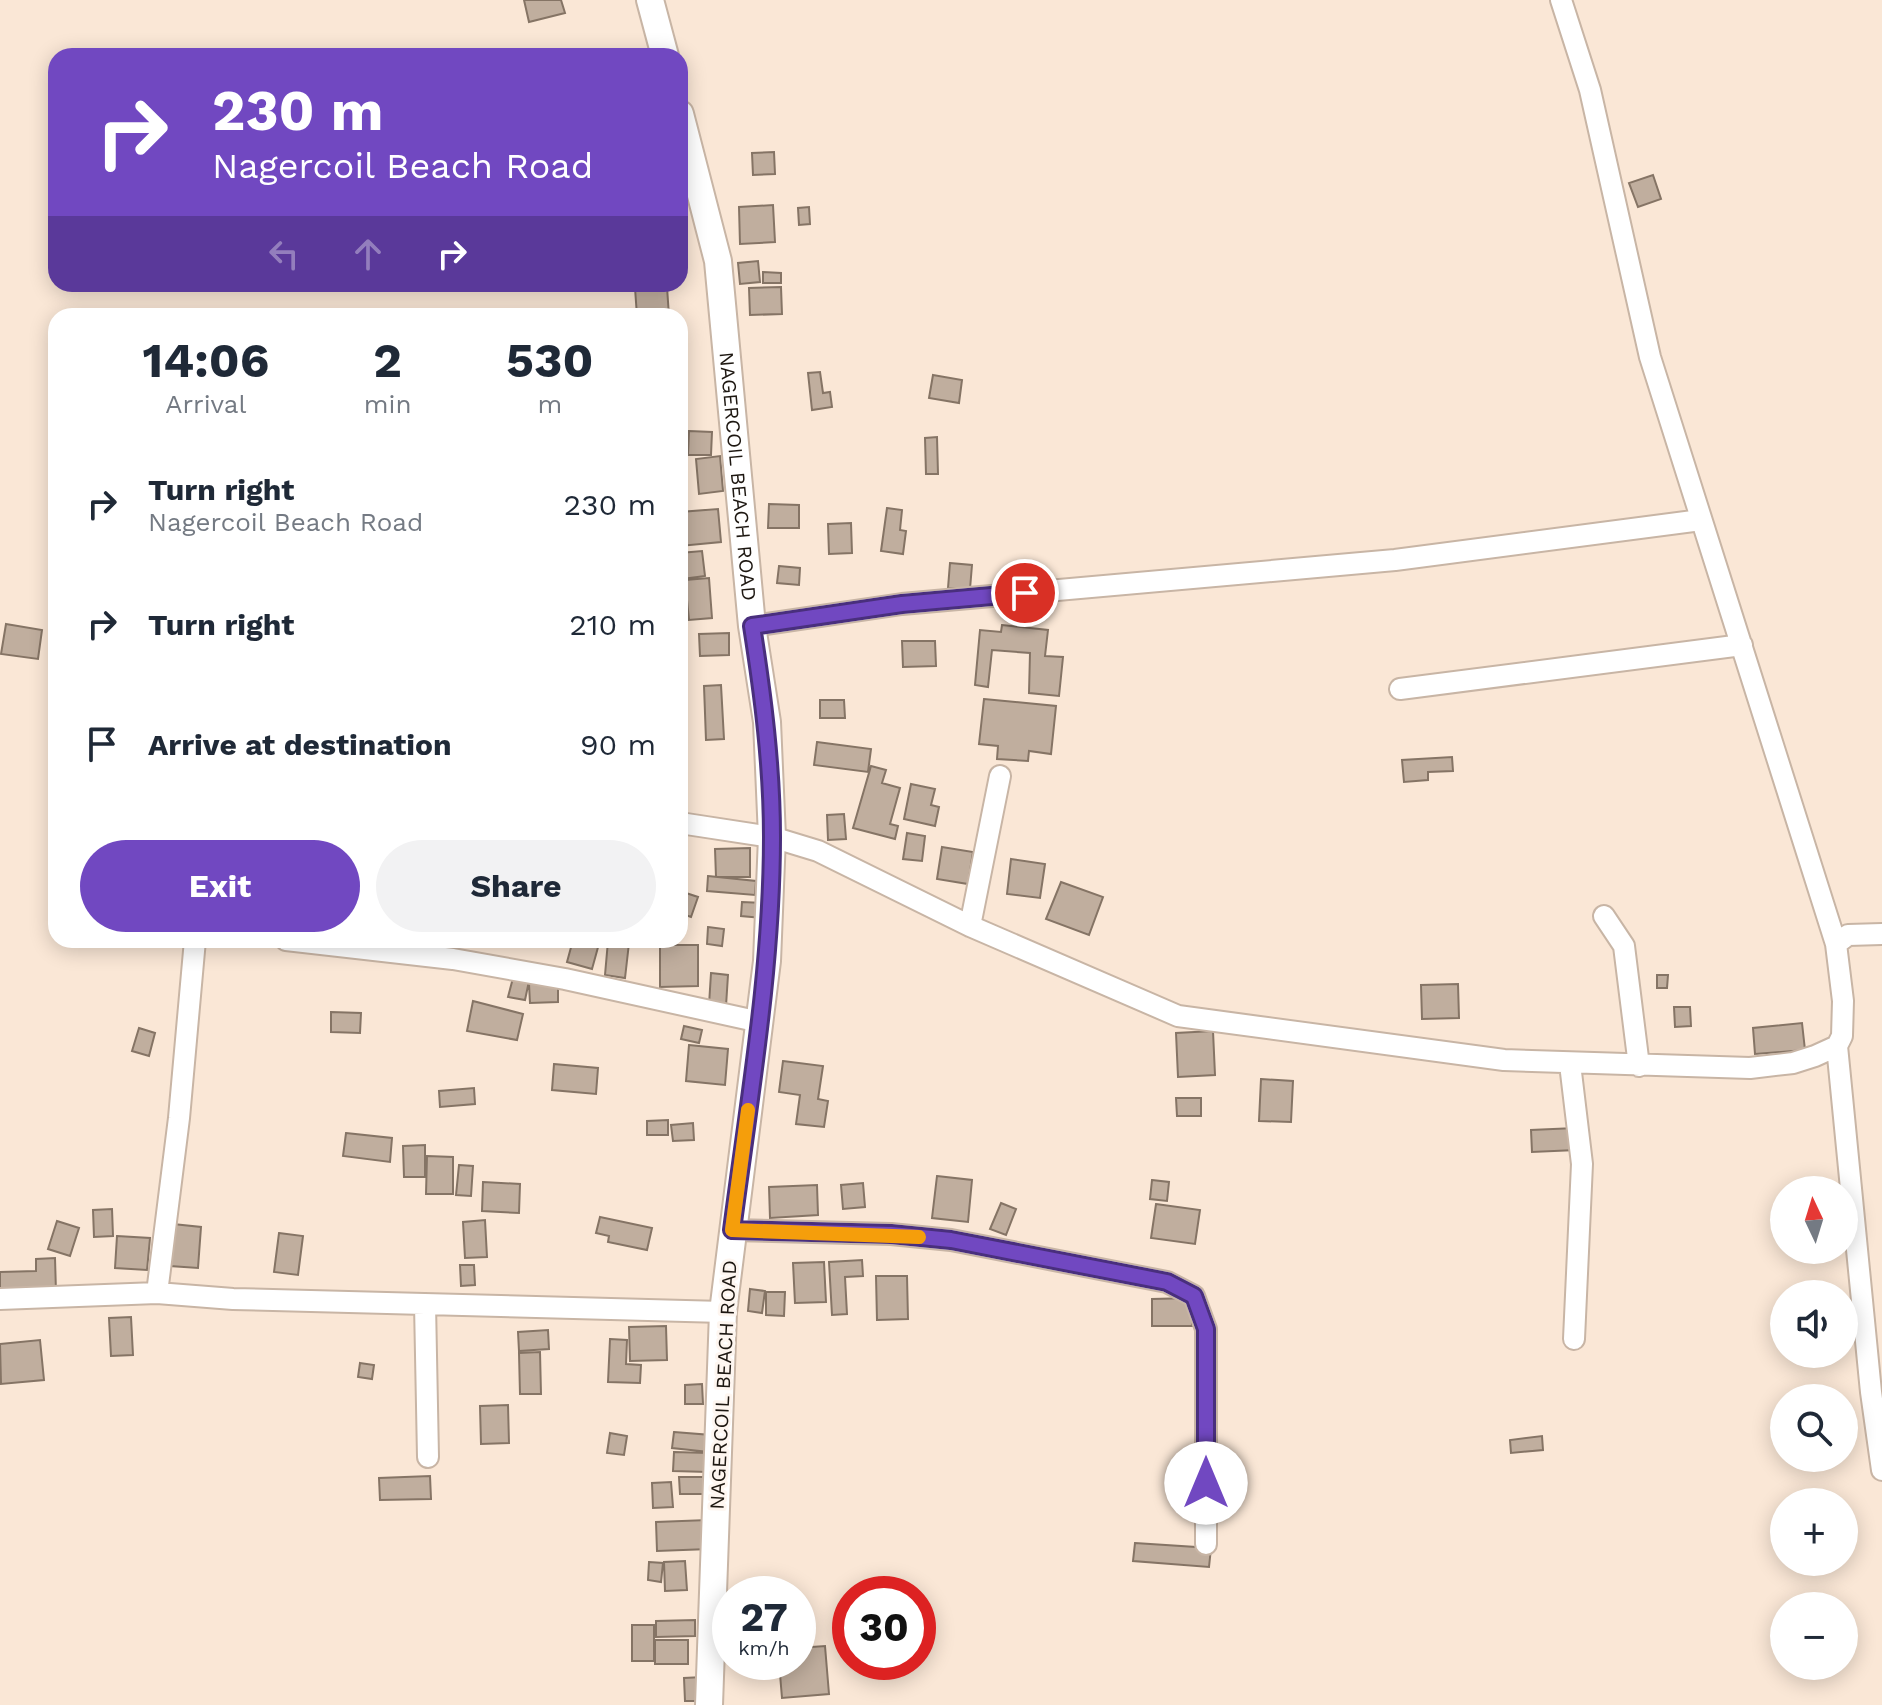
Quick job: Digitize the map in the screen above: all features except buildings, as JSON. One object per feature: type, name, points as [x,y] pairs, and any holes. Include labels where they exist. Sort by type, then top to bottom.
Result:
[{"type":"main road","points":[[650,0],[663,48]]},
{"type":"main road","name":"NAGERCOIL BEACH ROAD","points":[[688,145],[718,261],[752,626],[767,722],[772,837],[767,961],[723,1312],[709,1705]]},
{"type":"street","points":[[1561,0],[1590,90],[1650,357],[1836,944],[1844,1024],[1837,1046],[1871,1392],[1882,1470]]},
{"type":"street","points":[[752,626],[902,604],[1395,560],[1701,520]]},
{"type":"street","points":[[1400,689],[1742,645]]},
{"type":"street","points":[[970,926],[1000,776]]},
{"type":"street","points":[[688,824],[772,837],[818,851],[970,926],[1178,1016],[1504,1060],[1570,1064],[1764,1066],[1793,1063],[1837,1046]]},
{"type":"street","points":[[1604,916],[1624,946],[1639,1066]]},
{"type":"street","points":[[1836,944],[1848,935],[1882,934]]},
{"type":"street","points":[[157,1293],[179,1118],[194,948]]},
{"type":"street","points":[[347,948],[523,971],[760,1022]]},
{"type":"street","points":[[1570,1064],[1582,1164],[1574,1339]]},
{"type":"street","points":[[732,1230],[891,1234],[951,1240],[1167,1282],[1194,1296],[1206,1329],[1206,1544]]},
{"type":"street","points":[[0,1299],[157,1293],[723,1312]]},
{"type":"street","points":[[425,1304],[428,1457]]},
{"type":"slow traffic","points":[[748,1110],[732,1230],[919,1237]]},
{"type":"route","points":[[1025,593],[902,604],[752,626],[767,722],[772,837],[767,961],[732,1230],[891,1234],[951,1240],[1167,1282],[1194,1296],[1206,1329],[1206,1483]]}]
